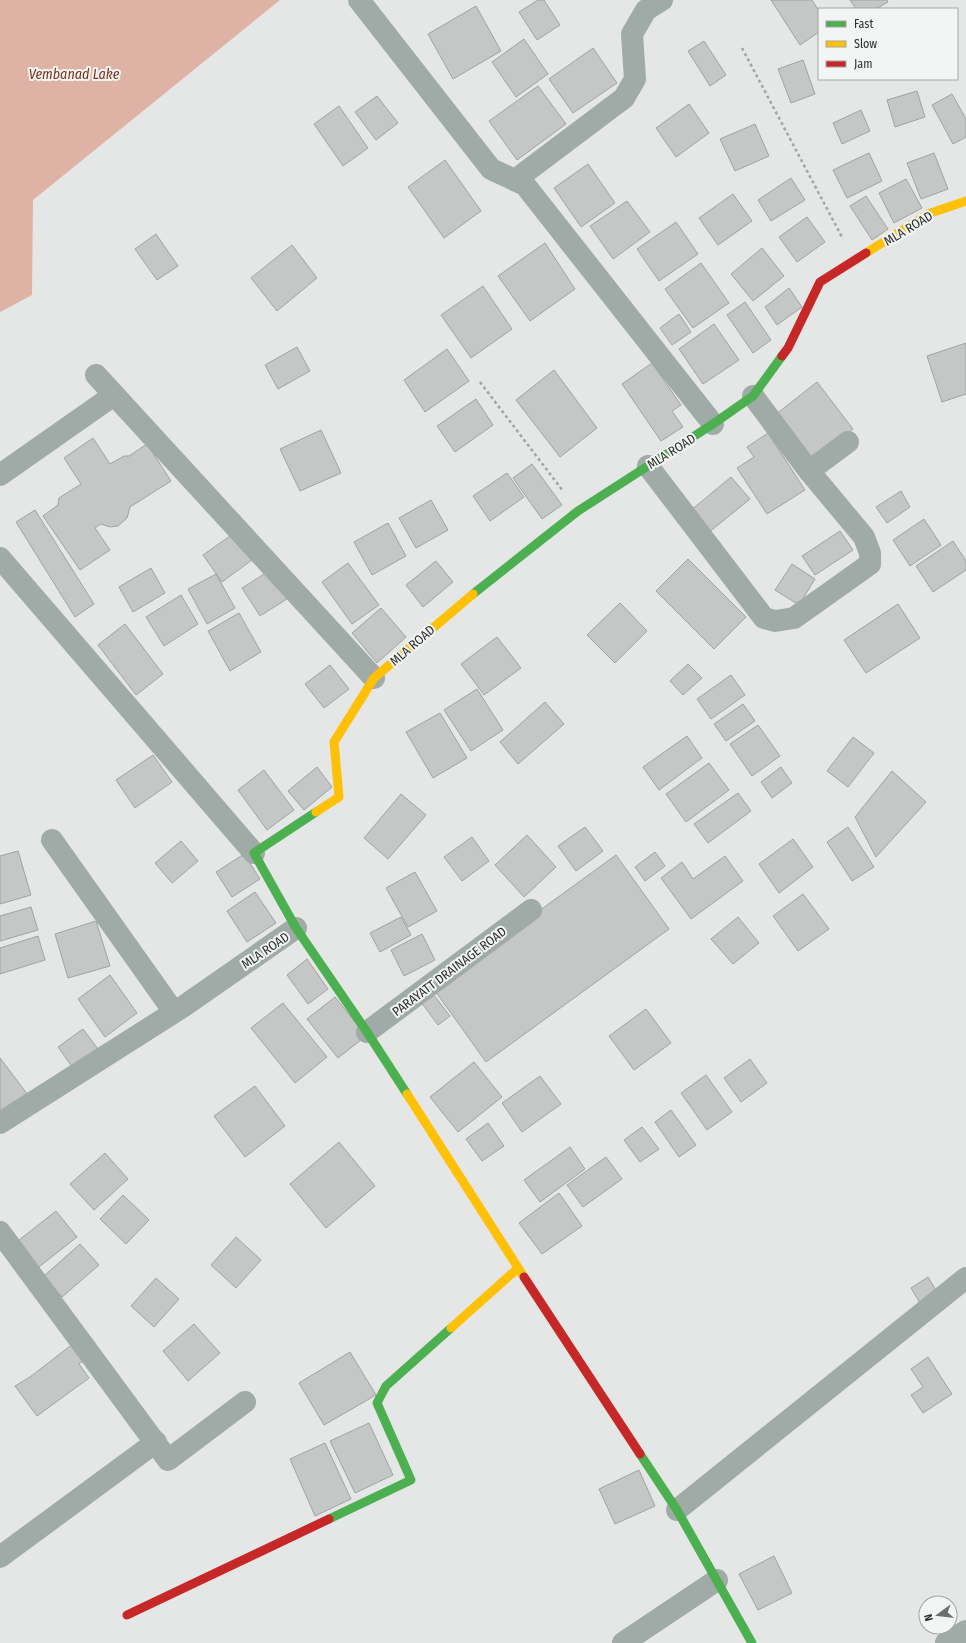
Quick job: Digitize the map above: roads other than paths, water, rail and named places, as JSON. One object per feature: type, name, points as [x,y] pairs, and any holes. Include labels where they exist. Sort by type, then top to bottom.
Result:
[{"type":"street","points":[[359,0],[491,169],[525,185],[713,424]]},
{"type":"street","points":[[515,180],[624,98],[635,79],[632,34],[646,10],[662,0]]},
{"type":"street","name":"MLA ROAD","points":[[0,1123],[174,1012],[296,928],[254,853],[339,797],[334,742],[374,678],[492,577],[578,511],[713,424],[753,396],[788,348],[820,282],[928,214],[966,201]]},
{"type":"street","points":[[96,375],[374,678]]},
{"type":"street","points":[[0,475],[114,396]]},
{"type":"street","points":[[648,466],[764,618],[775,621],[794,618],[870,564],[870,553],[864,537],[809,471],[753,396]]},
{"type":"street","points":[[809,471],[848,442]]},
{"type":"street","points":[[0,558],[254,853]]},
{"type":"street","points":[[52,840],[174,1012]]},
{"type":"street","name":"PARAYATT DRAINAGE ROAD","points":[[366,1032],[531,910]]},
{"type":"street","points":[[296,928],[366,1032],[518,1268],[677,1510],[752,1643]]},
{"type":"street","points":[[0,1232],[168,1460],[245,1402]]},
{"type":"street","points":[[127,1615],[412,1480],[376,1403],[386,1386],[518,1268]]},
{"type":"street","points":[[677,1510],[966,1278]]},
{"type":"street","points":[[0,1557],[156,1442]]},
{"type":"street","points":[[623,1643],[717,1580]]},
{"type":"street","points":[[946,1643],[966,1631]]},
{"type":"water","name":"Vembanad Lake","points":[[0,0],[280,0],[33,200],[32,295],[0,312]]}]
